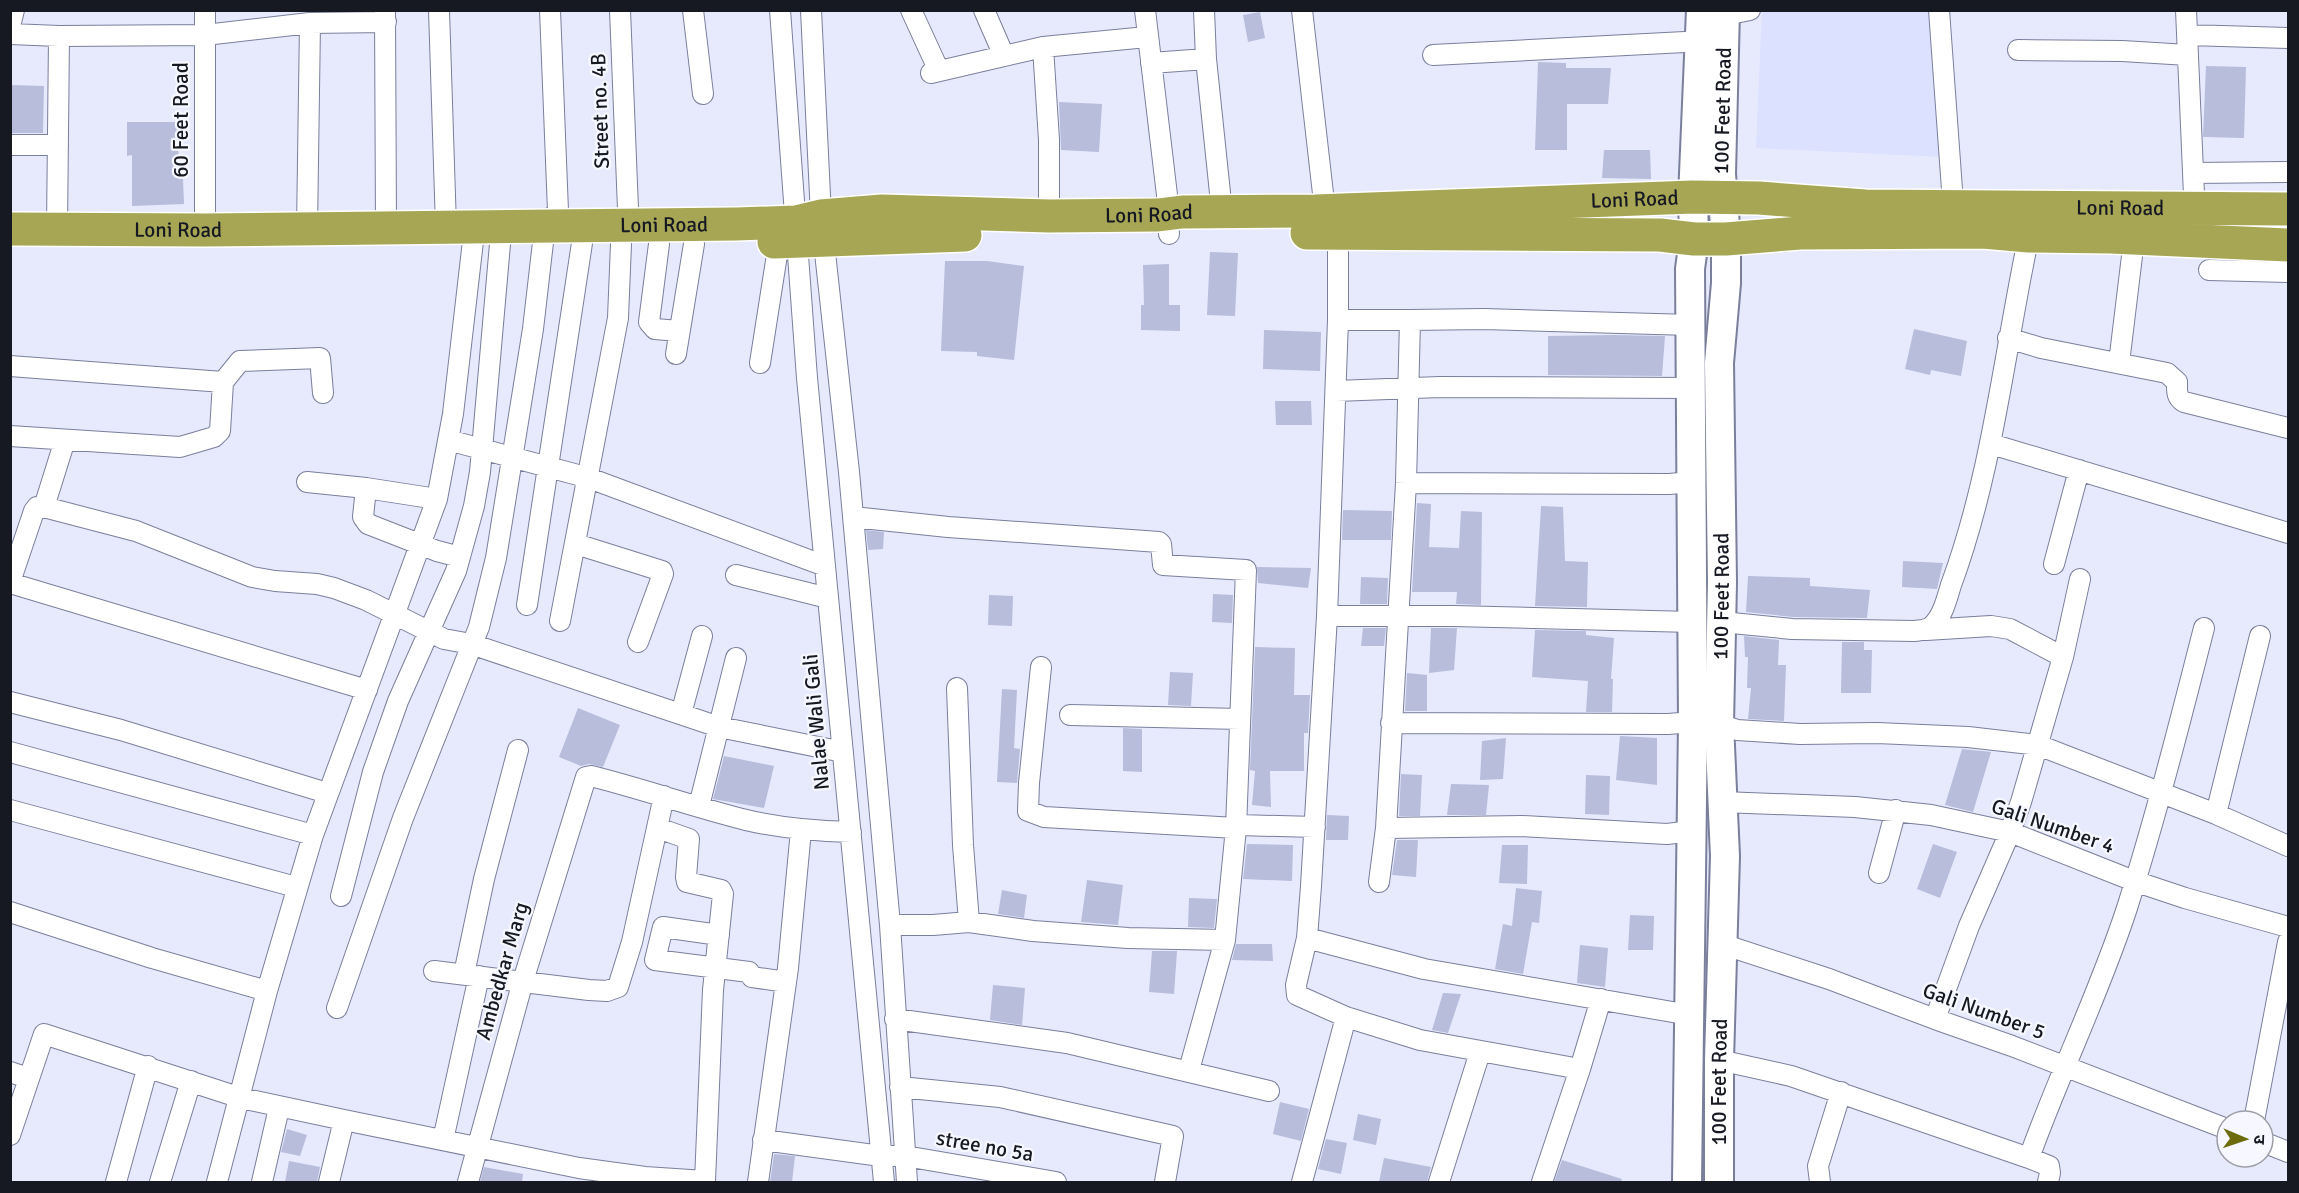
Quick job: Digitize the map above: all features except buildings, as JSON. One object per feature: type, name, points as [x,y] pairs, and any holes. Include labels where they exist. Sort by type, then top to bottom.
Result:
[{"type":"highway","name":"Loni Road","points":[[10,245],[473,237],[549,226],[806,237],[916,236],[1333,218],[1708,197],[1759,198],[1865,206],[1954,219],[2131,238],[2289,245]]},
{"type":"highway","name":"Loni Road","points":[[10,229],[386,228],[473,237],[549,226],[582,243],[744,244],[806,237],[882,211],[1049,216],[1168,224],[1222,212],[1726,239],[1954,219],[2195,208],[2289,209]]},
{"type":"main road","name":"100 Feet Road","points":[[1719,1182],[1719,1060],[1725,856],[1722,802],[1706,723],[1692,622],[1690,269],[1694,239],[1708,197],[1725,12]]},
{"type":"main road","name":"100 Feet Road","points":[[1687,1182],[1692,801],[1722,622],[1719,363],[1725,302],[1726,239],[1708,197]]},
{"type":"main road","points":[[1692,801],[1722,802]]},
{"type":"street","points":[[10,26],[14,10]]},
{"type":"street","name":"60 Feet Road","points":[[205,10],[205,230]]},
{"type":"street","points":[[341,896],[373,772],[398,700],[460,557],[474,506],[482,450],[473,237],[439,10]]},
{"type":"street","points":[[337,1008],[403,818],[479,627],[496,558],[549,226],[550,10]]},
{"type":"street","name":"Street no. 4B","points":[[620,10],[628,209]]},
{"type":"street","points":[[693,10],[703,94]]},
{"type":"street","points":[[780,10],[806,237],[853,517],[890,925],[907,1182]]},
{"type":"street","points":[[760,363],[806,237],[811,10]]},
{"type":"street","points":[[911,10],[935,72],[1043,47],[1147,37]]},
{"type":"street","points":[[984,10],[1004,56]]},
{"type":"street","points":[[1145,10],[1168,224]]},
{"type":"street","points":[[1204,10],[1206,59],[1222,212]]},
{"type":"street","points":[[1302,10],[1333,218],[1338,320],[1327,616],[1315,827],[1306,938],[1296,985],[1297,995],[1346,1017],[1420,1040],[1580,1069]]},
{"type":"street","points":[[1939,10],[1954,219]]},
{"type":"street","points":[[2186,10],[2194,173],[2194,241]]},
{"type":"street","points":[[10,34],[205,35],[385,16],[386,228]]},
{"type":"street","points":[[308,229],[310,23]]},
{"type":"street","points":[[2188,35],[2289,38]]},
{"type":"street","points":[[57,229],[59,36]]},
{"type":"street","points":[[1433,55],[1685,42]]},
{"type":"street","points":[[1043,47],[1049,140],[1049,216]]},
{"type":"street","points":[[2018,50],[2122,51],[2188,55]]},
{"type":"street","points":[[1150,63],[1206,59]]},
{"type":"street","points":[[10,145],[58,145]]},
{"type":"street","points":[[2194,173],[2289,172]]},
{"type":"street","points":[[217,1182],[296,887],[327,792],[368,690],[437,499],[448,440],[473,237]]},
{"type":"street","name":"Nalae Wali Gali","points":[[806,237],[825,566],[884,1182]]},
{"type":"street","points":[[2119,363],[2132,256],[2131,238]]},
{"type":"street","points":[[527,605],[582,243]]},
{"type":"street","points":[[560,621],[618,318],[621,244]]},
{"type":"street","points":[[659,244],[649,322],[655,328],[679,331]]},
{"type":"street","points":[[676,354],[694,244]]},
{"type":"street","points":[[1926,630],[1933,625],[1942,609],[1958,566],[1991,444],[2025,250]]},
{"type":"street","points":[[2209,270],[2289,272]]},
{"type":"street","points":[[1338,320],[1512,319],[1691,325]]},
{"type":"street","points":[[1379,882],[1386,828],[1406,483],[1410,320]]},
{"type":"street","points":[[2008,338],[2041,348],[2167,373],[2177,382],[2177,393],[2184,402],[2289,428]]},
{"type":"street","points":[[10,436],[180,447],[213,437],[220,431],[223,382],[240,361],[318,357],[321,360],[323,393]]},
{"type":"street","points":[[10,366],[223,382]]},
{"type":"street","points":[[1336,391],[1409,387],[1692,388]]},
{"type":"street","points":[[44,507],[65,440]]},
{"type":"street","points":[[448,440],[589,478],[825,566]]},
{"type":"street","points":[[1991,444],[2289,534]]},
{"type":"street","points":[[2054,564],[2079,470]]},
{"type":"street","points":[[306,482],[437,499]]},
{"type":"street","points":[[1406,483],[1669,484],[1692,482]]},
{"type":"street","points":[[366,488],[363,517],[365,522],[419,544],[460,557]]},
{"type":"street","points":[[368,690],[10,583],[34,511],[37,507],[44,507],[136,531],[252,577],[334,588],[366,600],[444,639],[471,644],[719,728],[843,752]]},
{"type":"street","points":[[853,517],[948,527],[1159,542],[1163,565],[1246,570],[1236,828],[1225,940],[1189,1070]]},
{"type":"street","points":[[576,544],[662,571],[662,577],[638,642]]},
{"type":"street","points":[[736,575],[828,598]]},
{"type":"street","points":[[1935,1020],[1969,926],[2010,832],[2063,657],[2080,579]]},
{"type":"street","points":[[1327,616],[1692,622]]},
{"type":"street","points":[[1722,622],[1842,631],[1926,630],[1991,626],[2010,629],[2063,657]]},
{"type":"street","points":[[2029,1158],[2127,908],[2162,794],[2204,628]]},
{"type":"street","points":[[681,714],[702,636]]},
{"type":"street","points":[[2216,814],[2259,636]]},
{"type":"street","points":[[699,806],[736,658]]},
{"type":"street","points":[[1041,667],[1028,811],[1044,817],[1236,828],[1238,825],[1315,827]]},
{"type":"street","points":[[957,688],[963,845],[969,922]]},
{"type":"street","points":[[10,702],[121,730],[327,792]]},
{"type":"street","points":[[1070,715],[1240,719]]},
{"type":"street","points":[[1391,723],[1706,723],[1737,730],[1968,737],[2038,745],[2216,814],[2289,846]]},
{"type":"street","points":[[443,1140],[471,975],[484,879],[518,750]]},
{"type":"street","points":[[10,752],[313,835]]},
{"type":"street","name":"Ambedkar Marg","points":[[468,1182],[523,981],[585,779],[589,776],[664,796]]},
{"type":"street","points":[[434,970],[607,991],[618,987],[632,942],[664,796],[747,820],[801,830],[850,832]]},
{"type":"street","name":"Gali Number 4","points":[[1722,802],[1896,810],[2010,832],[2134,881],[2289,927]]},
{"type":"street","points":[[10,810],[296,887]]},
{"type":"street","points":[[1879,873],[1896,810]]},
{"type":"street","points":[[1386,828],[1522,826],[1667,834],[1692,831]]},
{"type":"street","points":[[10,1135],[19,1075],[44,1034],[241,1098],[279,1108],[476,1147],[578,1175],[705,1181],[715,968],[723,891],[687,882],[689,839],[658,828]]},
{"type":"street","points":[[758,1182],[786,982],[801,830]]},
{"type":"street","points":[[10,912],[152,958],[267,991]]},
{"type":"street","points":[[890,925],[969,922],[1033,931],[1128,938],[1225,940]]},
{"type":"street","points":[[719,935],[663,927],[655,960],[749,972],[752,977],[786,982]]},
{"type":"street","points":[[1306,938],[1424,969],[1690,1015]]},
{"type":"street","points":[[2256,1109],[2289,942]]},
{"type":"street","name":"Gali Number 5","points":[[1722,944],[1829,979],[1935,1020],[2115,1084],[2215,1124]]},
{"type":"street","points":[[1542,1182],[1601,999]]},
{"type":"street","points":[[1302,1182],[1346,1017]]},
{"type":"street","points":[[895,1019],[1046,1039],[1189,1070],[1269,1091]]},
{"type":"street","points":[[1439,1182],[1480,1052]]},
{"type":"street","points":[[1719,1060],[1791,1076],[2029,1158],[2049,1166],[2048,1182]]},
{"type":"street","points":[[116,1182],[148,1066]]},
{"type":"street","points":[[160,1182],[191,1081]]},
{"type":"street","points":[[900,1086],[1000,1097],[1173,1136],[1166,1182]]},
{"type":"street","points":[[1820,1182],[1818,1166],[1841,1092]]},
{"type":"street","points":[[262,1182],[279,1108]]},
{"type":"street","points":[[330,1182],[344,1120]]},
{"type":"street","name":"stree no 5a","points":[[763,1140],[881,1156],[905,1156],[1056,1182]]},
{"type":"shaded area","points":[[1762,11],[1928,11],[1943,157],[1756,148]]}]
